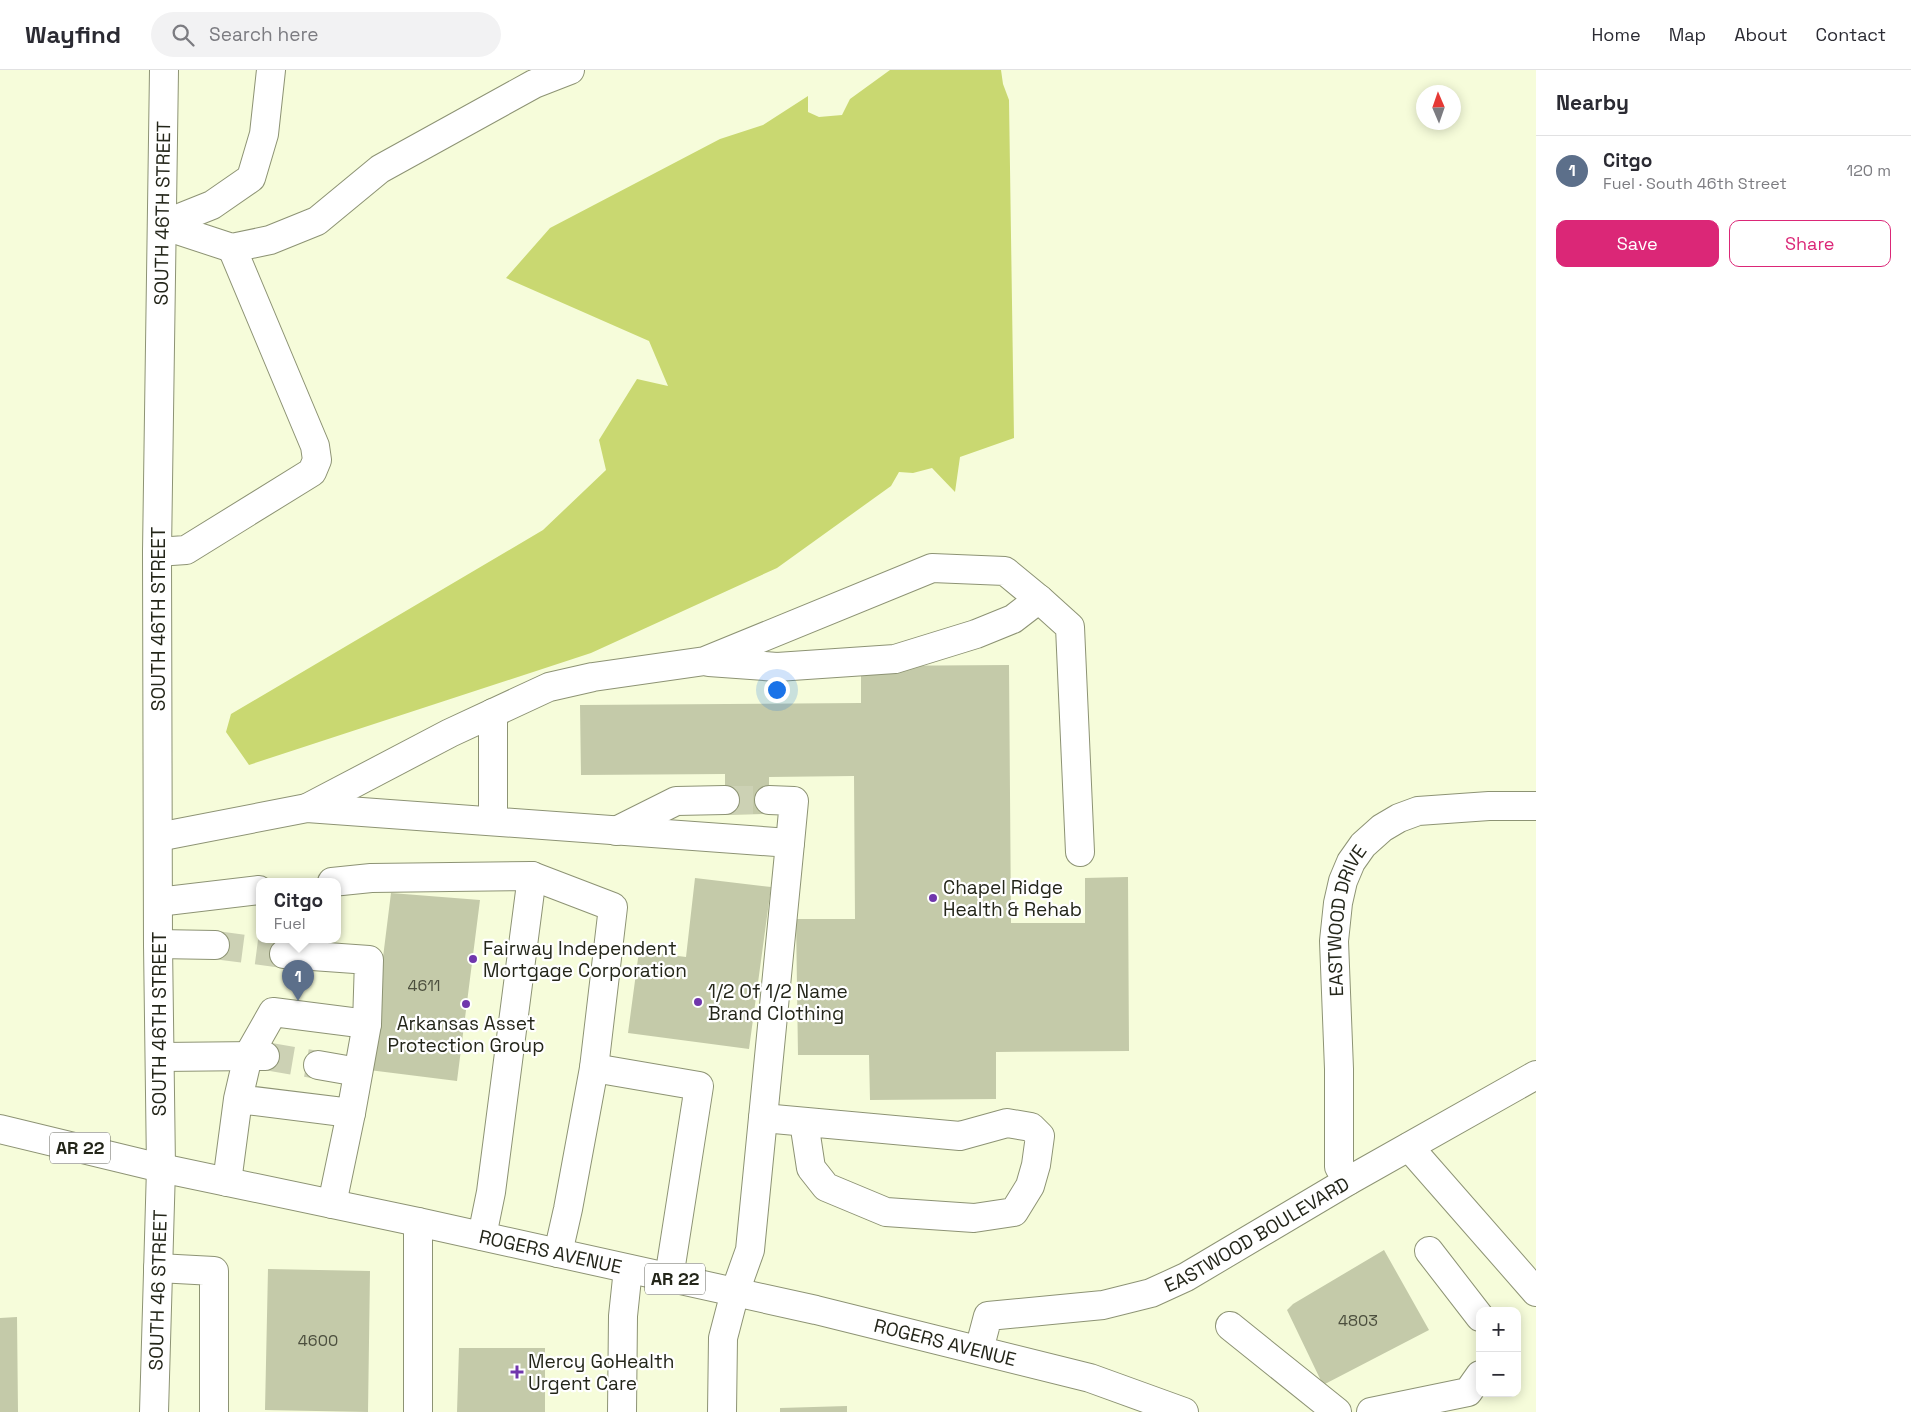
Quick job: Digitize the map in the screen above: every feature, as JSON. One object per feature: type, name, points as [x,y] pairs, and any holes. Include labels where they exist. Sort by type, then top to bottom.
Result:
[{"type":"street","name":"SOUTH 46TH STREET","points":[[161,1168],[158,944],[157,552],[164,70]]},
{"type":"street","points":[[162,225],[212,205],[251,178],[264,134],[270,70]]},
{"type":"street","points":[[162,225],[232,248],[270,240],[317,221],[380,169],[534,84],[570,70]]},
{"type":"street","points":[[157,552],[186,550],[312,472],[317,460],[315,446],[232,248]]},
{"type":"street","points":[[705,661],[932,568],[1005,571],[1070,628],[1080,852]]},
{"type":"street","points":[[307,808],[450,733],[558,685],[593,677],[705,661],[777,667],[895,659],[976,634],[1013,619],[1039,599]]},
{"type":"street","points":[[493,713],[493,822]]},
{"type":"street","points":[[616,831],[676,801],[725,800]]},
{"type":"street","points":[[722,1412],[723,1338],[735,1292],[750,1250],[794,801],[769,800]]},
{"type":"street","name":"EASTWOOD DRIVE","points":[[1348,1181],[1339,1166],[1339,1069],[1334,941],[1338,903],[1343,881],[1351,862],[1363,845],[1382,828],[1399,818],[1418,811],[1489,806],[1536,806]]},
{"type":"street","points":[[158,837],[307,808],[790,843]]},
{"type":"street","points":[[482,1236],[490,1192],[532,876]]},
{"type":"street","points":[[341,881],[371,878],[532,876],[613,906],[594,1068],[558,1253]]},
{"type":"street","points":[[158,902],[256,890]]},
{"type":"street","points":[[158,944],[215,945]]},
{"type":"street","points":[[284,954],[369,960],[367,1024],[332,1204]]},
{"type":"street","points":[[227,1182],[238,1099],[257,1056],[272,1012],[367,1024]]},
{"type":"street","points":[[161,1057],[257,1056]]},
{"type":"street","points":[[318,1065],[358,1072]]},
{"type":"street","points":[[594,1068],[699,1086],[669,1278]]},
{"type":"street","name":"EASTWOOD BOULEVARD","points":[[979,1350],[988,1316],[1104,1305],[1151,1293],[1186,1277],[1348,1181],[1536,1074]]},
{"type":"street","points":[[238,1099],[351,1113]]},
{"type":"street","points":[[763,1118],[960,1136],[1007,1123],[1031,1127],[1040,1136],[1036,1165],[1030,1186],[1014,1212],[974,1218],[886,1212],[826,1187],[811,1168],[804,1122]]},
{"type":"street","name":"ROGERS AVENUE","points":[[0,1129],[161,1168],[735,1292],[979,1350],[1090,1378],[1184,1412]]},
{"type":"street","points":[[1409,1146],[1526,1262],[1536,1292]]},
{"type":"street","name":"SOUTH 46 STREET","points":[[154,1412],[161,1168]]},
{"type":"street","points":[[418,1222],[418,1412]]},
{"type":"street","points":[[1429,1251],[1476,1312]]},
{"type":"street","points":[[158,1268],[214,1271],[214,1412]]},
{"type":"street","points":[[622,1412],[623,1316],[628,1269]]},
{"type":"street","points":[[1230,1326],[1337,1412]]},
{"type":"street","points":[[1371,1412],[1468,1392],[1476,1381]]},
{"type":"shaded area","points":[[890,70],[1001,70],[1003,84],[1009,100],[1014,438],[960,457],[955,492],[932,468],[913,473],[899,472],[891,486],[777,568],[591,653],[249,765],[226,732],[231,714],[543,530],[606,470],[599,440],[637,379],[668,386],[649,341],[506,278],[550,228],[720,139],[763,125],[808,96],[808,112],[819,117],[842,115],[850,99]]},
{"type":"building","name":"Chapel Ridge Health & Rehab","points":[[1009,665],[1011,923],[1085,923],[1085,878],[1128,877],[1129,1051],[996,1052],[996,1099],[870,1100],[869,1055],[798,1055],[796,919],[855,919],[854,776],[769,777],[769,814],[725,815],[725,774],[581,775],[580,705],[861,703],[861,666]]},
{"type":"building","points":[[695,878],[771,887],[749,1049],[628,1033],[639,951],[686,957]]},
{"type":"building","points":[[391,893],[480,900],[457,1081],[369,1070]]},
{"type":"building","points":[[1384,1250],[1429,1330],[1323,1385],[1287,1310],[1293,1304]]},
{"type":"building","points":[[268,1269],[370,1271],[368,1412],[265,1410]]},
{"type":"building","points":[[17,1317],[18,1412],[0,1412],[0,1318]]},
{"type":"building","points":[[459,1348],[545,1348],[545,1412],[457,1412]]},
{"type":"building","points":[[847,1406],[847,1412],[780,1412],[780,1408]]},
{"type":"tunnel","points":[[725,800],[769,800]]},
{"type":"tunnel","points":[[215,945],[284,954]]},
{"type":"tunnel","points":[[265,1056],[318,1065]]},
{"type":"place","name":"Chapel Ridge Health & Rehab","points":[[933,898]]},
{"type":"place","name":"Fairway Independent Mortgage Corporation","points":[[473,959]]},
{"type":"place","name":"Citgo","points":[[298,1001]]},
{"type":"place","name":"1/2 Of 1/2 Name Brand Clothing","points":[[698,1002]]},
{"type":"place","name":"Arkansas Asset Protection Group","points":[[466,1004]]},
{"type":"place","name":"Mercy GoHealth Urgent Care","points":[[517,1372]]}]
